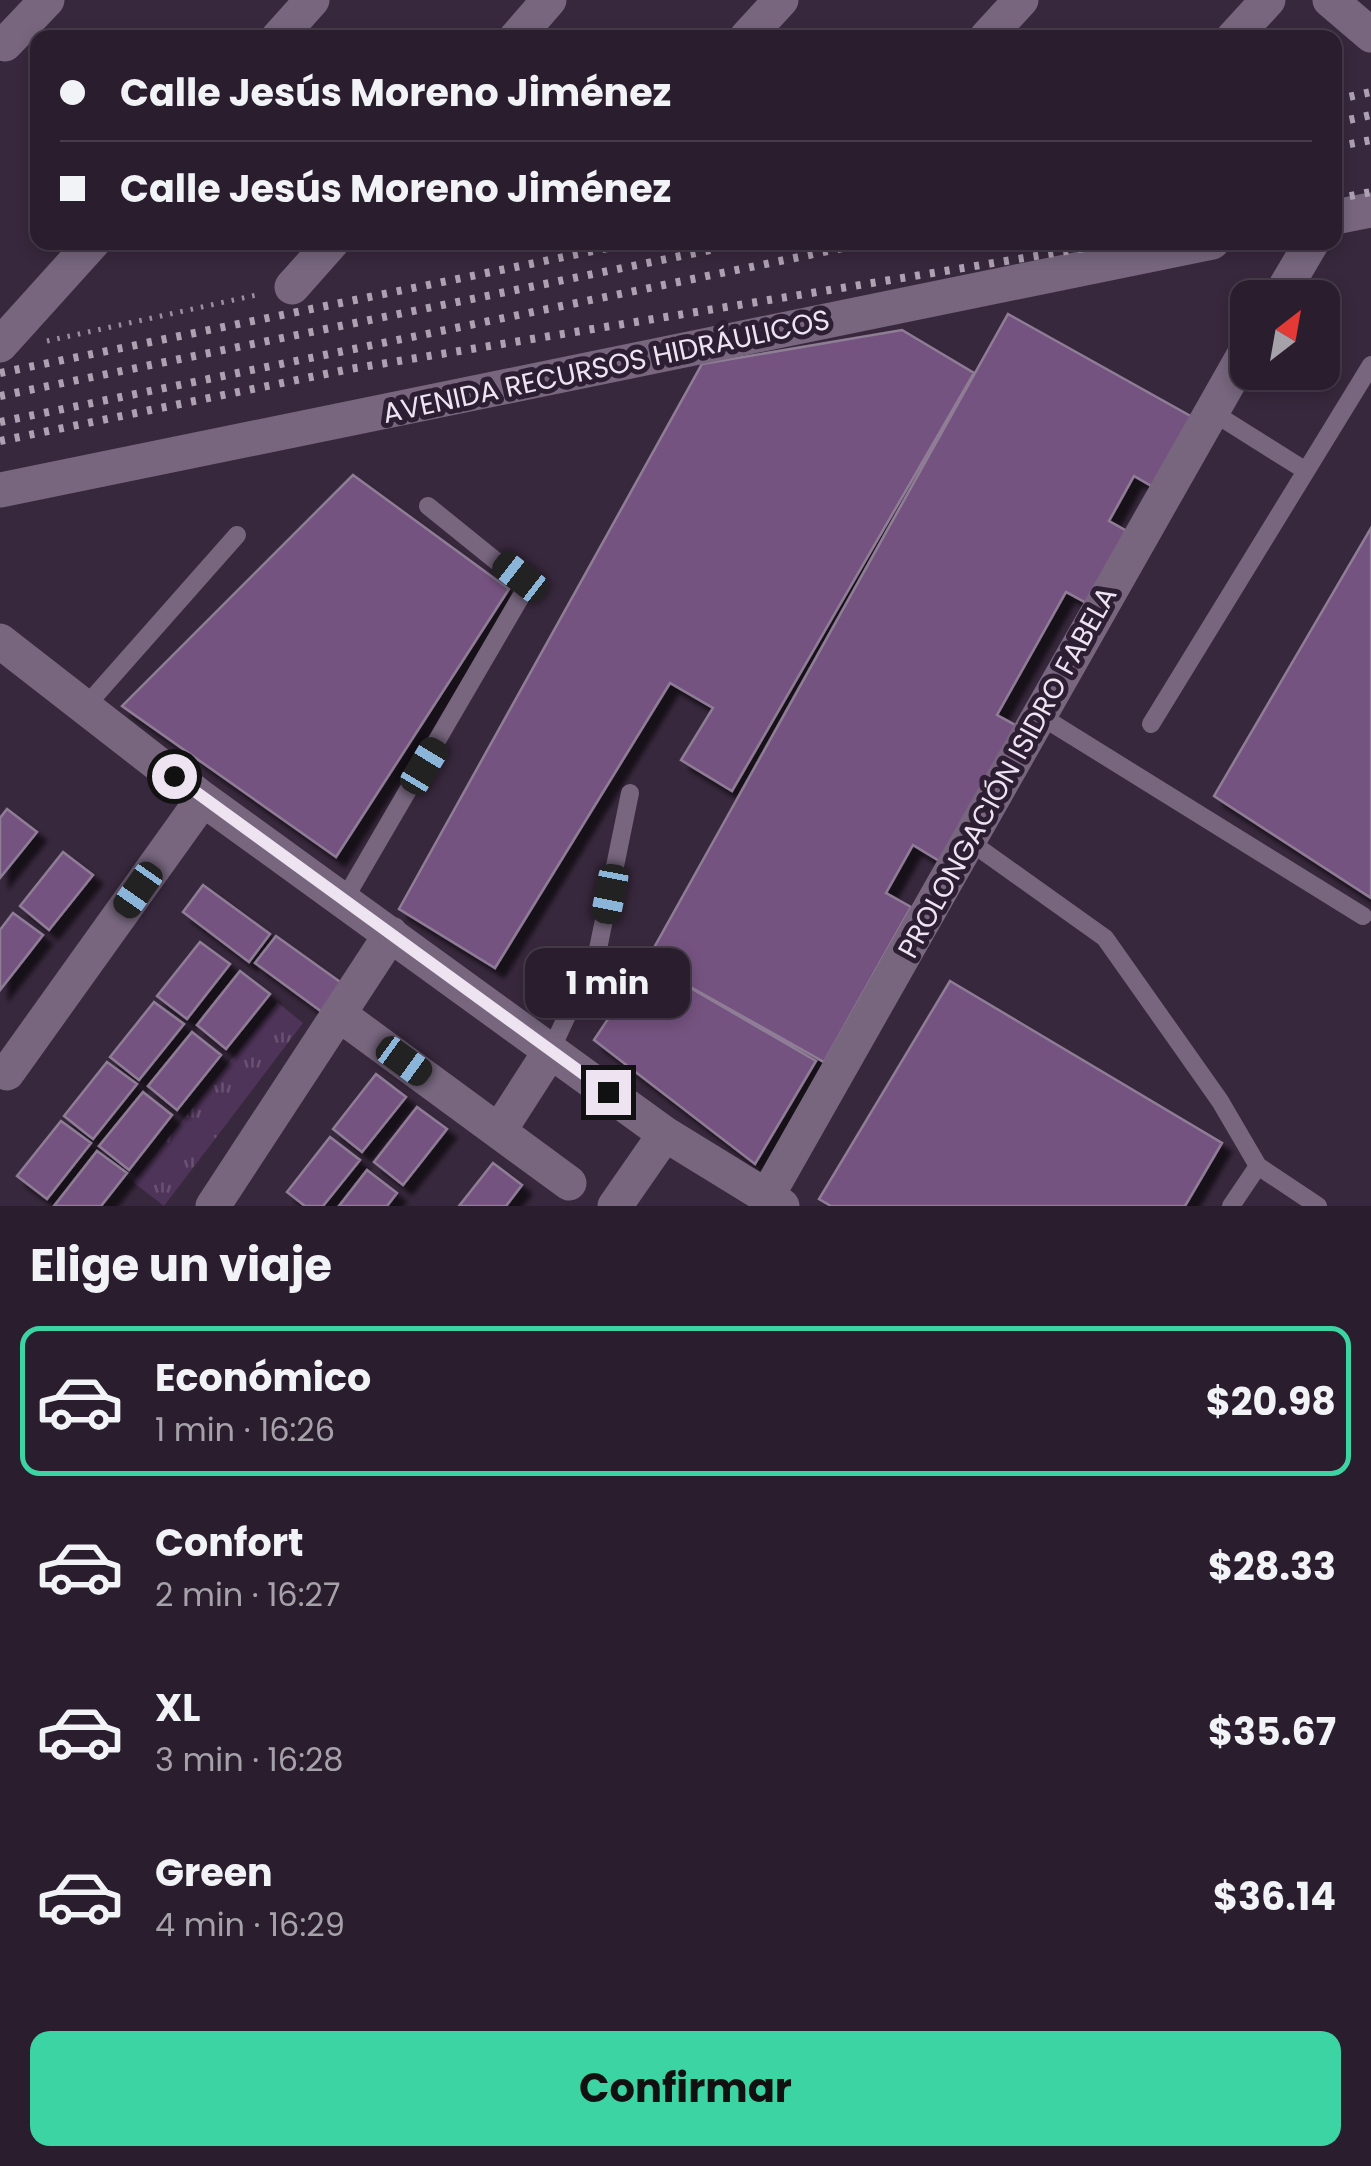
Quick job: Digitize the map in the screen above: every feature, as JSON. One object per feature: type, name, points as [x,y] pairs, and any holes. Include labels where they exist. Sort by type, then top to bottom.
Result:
[{"type":"street","points":[[5,44],[47,0]]},
{"type":"street","points":[[285,30],[312,0]]},
{"type":"street","points":[[523,30],[550,0]]},
{"type":"street","points":[[753,30],[781,0]]},
{"type":"street","points":[[993,30],[1021,0]]},
{"type":"street","points":[[1240,30],[1268,0]]},
{"type":"street","points":[[1330,0],[1371,34]]},
{"type":"street","points":[[1342,216],[1371,210]]},
{"type":"street","points":[[0,345],[86,250]]},
{"type":"street","points":[[292,287],[325,250]]},
{"type":"street","name":"AVENIDA RECURSOS HIDRÁULICOS","points":[[0,490],[1173,250]]},
{"type":"street","points":[[1289,280],[1307,250]]},
{"type":"street","name":"PROLONGACIÓN ISIDRO FABELA","points":[[774,1201],[969,841],[1230,377]]},
{"type":"street","points":[[0,641],[203,799],[665,1134],[774,1201]]},
{"type":"street","points":[[7,1073],[203,799]]},
{"type":"street","points":[[214,1206],[391,934]]},
{"type":"street","points":[[340,1014],[569,1183]]},
{"type":"street","points":[[498,1131],[551,1050]]},
{"type":"street","points":[[615,1206],[665,1134]]},
{"type":"lane","points":[[1151,724],[1303,469],[1371,365]]},
{"type":"lane","points":[[1209,410],[1303,469]]},
{"type":"lane","points":[[344,900],[526,586],[428,506]]},
{"type":"lane","points":[[85,707],[237,534]]},
{"type":"lane","points":[[1040,715],[1363,916]]},
{"type":"lane","points":[[551,1050],[598,949],[630,793]]},
{"type":"lane","points":[[969,841],[1105,938],[1220,1100],[1258,1166],[1318,1206]]},
{"type":"lane","points":[[1231,1206],[1258,1166]]},
{"type":"path","points":[[39,343],[292,287]]},
{"type":"green space","points":[[277,1002],[303,1023],[164,1206],[133,1182]]},
{"type":"building","points":[[1008,314],[1194,418],[1155,488],[1134,476],[1109,521],[1134,535],[1094,607],[1066,592],[997,715],[1017,726],[941,862],[913,845],[886,893],[911,907],[824,1062],[646,962]]},
{"type":"building","points":[[902,330],[974,373],[732,791],[681,760],[713,708],[670,683],[495,968],[399,909],[702,364]]},
{"type":"building","points":[[353,475],[509,589],[336,857],[122,706]]},
{"type":"building","points":[[1371,528],[1371,898],[1214,796]]},
{"type":"building","points":[[7,809],[37,832],[0,878],[0,818]]},
{"type":"building","points":[[63,852],[93,875],[49,930],[20,906]]},
{"type":"building","points":[[203,885],[270,934],[249,962],[183,912]]},
{"type":"building","points":[[13,913],[43,935],[0,990],[0,930]]},
{"type":"building","points":[[276,936],[343,984],[322,1012],[255,963]]},
{"type":"building","points":[[200,942],[230,964],[187,1019],[157,996]]},
{"type":"building","points":[[646,962],[816,1061],[755,1164],[594,1040]]},
{"type":"building","points":[[240,971],[270,994],[226,1049],[197,1025]]},
{"type":"building","points":[[950,981],[1222,1143],[1185,1206],[831,1206],[819,1199]]},
{"type":"building","points":[[154,1002],[184,1024],[139,1080],[110,1057]]},
{"type":"building","points":[[192,1032],[221,1055],[177,1110],[148,1086]]},
{"type":"building","points":[[107,1062],[137,1084],[93,1139],[64,1116]]},
{"type":"building","points":[[376,1074],[406,1097],[362,1152],[333,1129]]},
{"type":"building","points":[[143,1092],[172,1115],[129,1170],[99,1146]]},
{"type":"building","points":[[417,1107],[447,1129],[403,1185],[374,1162]]},
{"type":"building","points":[[61,1121],[91,1143],[47,1199],[17,1176]]},
{"type":"building","points":[[330,1137],[360,1160],[323,1206],[305,1206],[287,1192]]},
{"type":"building","points":[[97,1151],[127,1173],[101,1206],[54,1206]]},
{"type":"building","points":[[493,1163],[522,1185],[506,1206],[459,1206]]},
{"type":"building","points":[[367,1170],[397,1193],[387,1206],[339,1206]]},
{"type":"railway","points":[[1342,98],[1371,92]]},
{"type":"railway","points":[[1342,121],[1371,115]]},
{"type":"railway","points":[[1342,146],[1371,140]]},
{"type":"railway","points":[[1342,198],[1371,192]]},
{"type":"railway","points":[[0,373],[598,250]]},
{"type":"railway","points":[[0,396],[710,250]]},
{"type":"railway","points":[[0,422],[833,250]]},
{"type":"railway","points":[[0,441],[350,369],[1072,250]]},
{"type":"route","points":[[174,776],[608,1092]]}]
